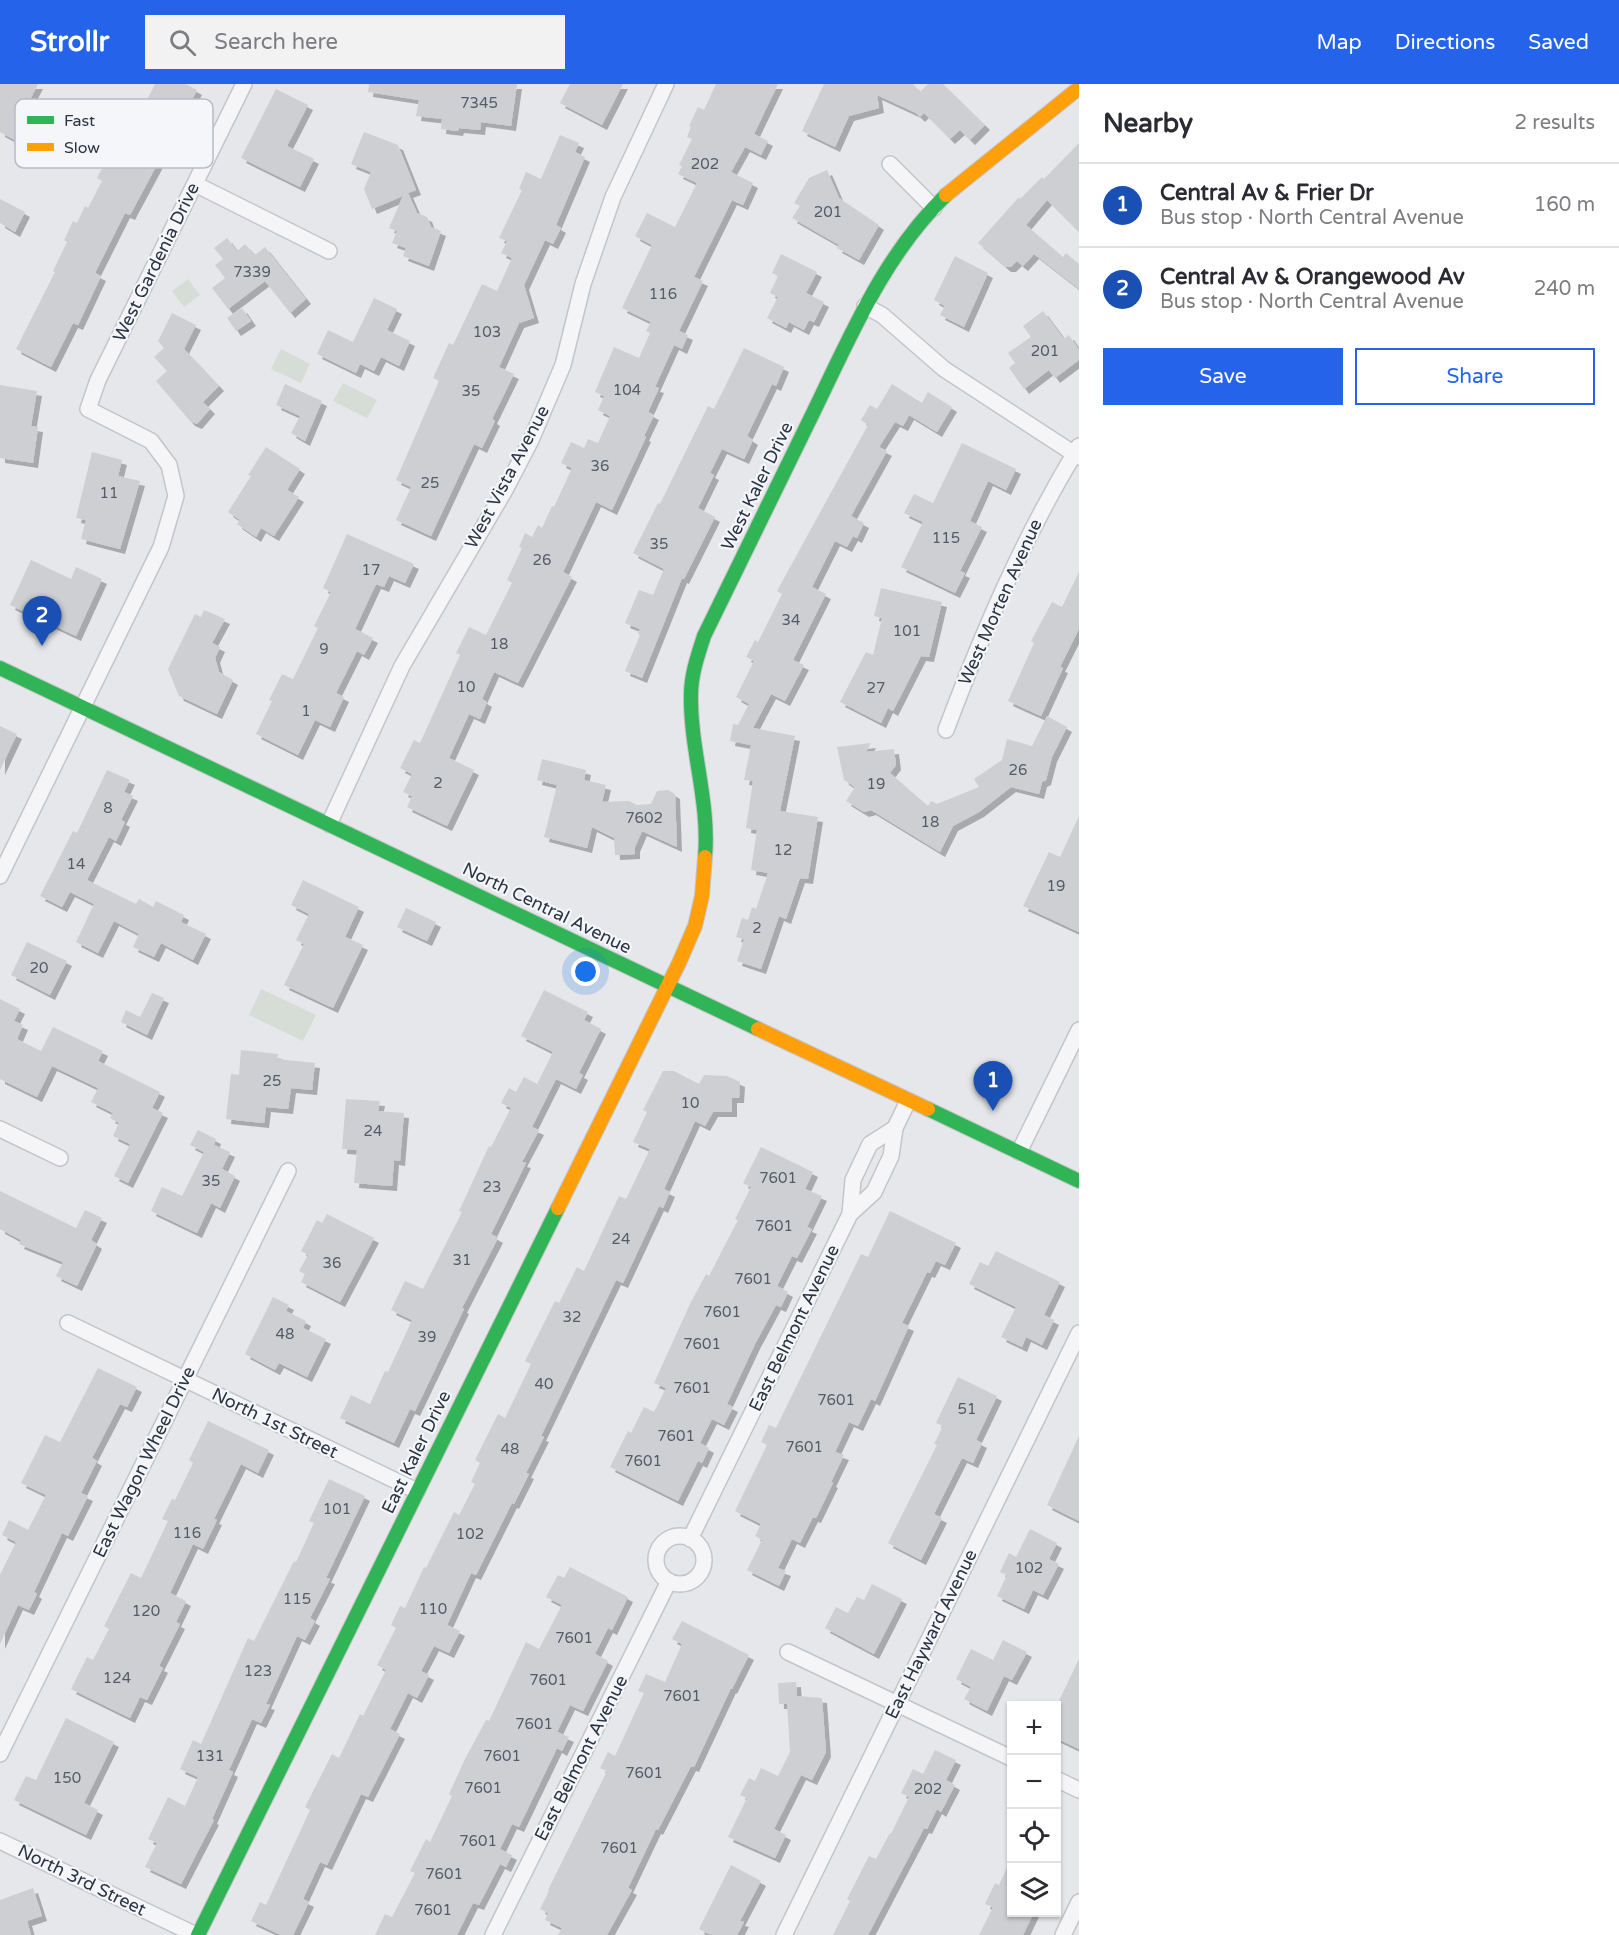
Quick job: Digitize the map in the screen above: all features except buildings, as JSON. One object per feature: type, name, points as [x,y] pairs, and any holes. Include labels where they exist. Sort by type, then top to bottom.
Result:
[{"type":"street","name":"West Gardenia Drive","points":[[213,147],[244,84]]},
{"type":"street","name":"West Vista Avenue","points":[[329,824],[402,666],[505,490],[531,440],[563,365],[583,284],[613,197],[666,84]]},
{"type":"street","name":"West Kaler Drive","points":[[667,986],[695,926],[702,896],[707,836],[692,720],[691,694],[693,673],[704,636],[865,306],[891,261],[934,208],[996,154],[1079,88]]},
{"type":"street","points":[[890,164],[934,208]]},
{"type":"street","name":"West Gardenia Drive","points":[[83,708],[161,547],[176,496],[169,465],[151,441],[88,409],[98,380],[203,168]]},
{"type":"street","points":[[195,184],[329,250]]},
{"type":"street","points":[[865,306],[882,315],[944,369],[1077,452]]},
{"type":"street","name":"West Morten Avenue","points":[[946,730],[1001,591],[1038,516],[1077,452]]},
{"type":"street","name":"North Central Avenue","points":[[0,668],[1079,1181]]},
{"type":"street","points":[[0,876],[83,708]]},
{"type":"street","name":"East Kaler Drive","points":[[197,1935],[667,986]]},
{"type":"street","points":[[1019,1152],[1079,1030]]},
{"type":"street","name":"East Belmont Avenue","points":[[850,1214],[874,1192],[891,1156],[895,1128],[908,1101]]},
{"type":"street","name":"East Belmont Avenue","points":[[690,1539],[850,1214],[853,1180],[870,1144],[895,1128]]},
{"type":"street","points":[[0,1129],[60,1158]]},
{"type":"street","name":"East Wagon Wheel Drive","points":[[0,1754],[288,1171]]},
{"type":"street","name":"North 1st Street","points":[[68,1323],[417,1491]]},
{"type":"street","name":"East Hayward Avenue","points":[[784,1935],[1079,1333]]},
{"type":"street","points":[[677,1536],[690,1539],[700,1548],[704,1561],[699,1574],[689,1583],[675,1584],[669,1581],[663,1578],[656,1567],[657,1553],[664,1542],[677,1536]]},
{"type":"street","name":"East Belmont Avenue","points":[[493,1935],[669,1581]]},
{"type":"street","points":[[788,1652],[1007,1756]]},
{"type":"street","points":[[1061,1781],[1079,1790]]},
{"type":"street","name":"North 3rd Street","points":[[0,1840],[197,1935]]},
{"type":"street","points":[[1063,1935],[1079,1902]]},
{"type":"shaded area","points":[[188,279],[200,295],[184,307],[172,291]]},
{"type":"shaded area","points":[[281,349],[310,364],[301,383],[271,369]]},
{"type":"shaded area","points":[[343,383],[377,400],[367,418],[333,401]]},
{"type":"shaded area","points":[[261,989],[316,1015],[303,1041],[249,1015]]},
{"type":"traffic: fast","points":[[705,857],[705,816],[693,736],[691,695],[697,657],[704,636],[871,297],[904,243],[946,195]]},
{"type":"traffic: fast","points":[[0,668],[758,1029]]},
{"type":"traffic: fast","points":[[928,1109],[1079,1181]]},
{"type":"traffic: fast","points":[[198,1935],[558,1208]]},
{"type":"traffic: slow","points":[[946,195],[1079,88]]},
{"type":"traffic: slow","points":[[558,1208],[695,926],[702,896],[705,857]]},
{"type":"traffic: slow","points":[[758,1029],[928,1109]]},
{"type":"place","name":"Central Av & Orangewood Av","points":[[42,646]]},
{"type":"place","name":"Central Av & Frier Dr","points":[[993,1111]]}]
